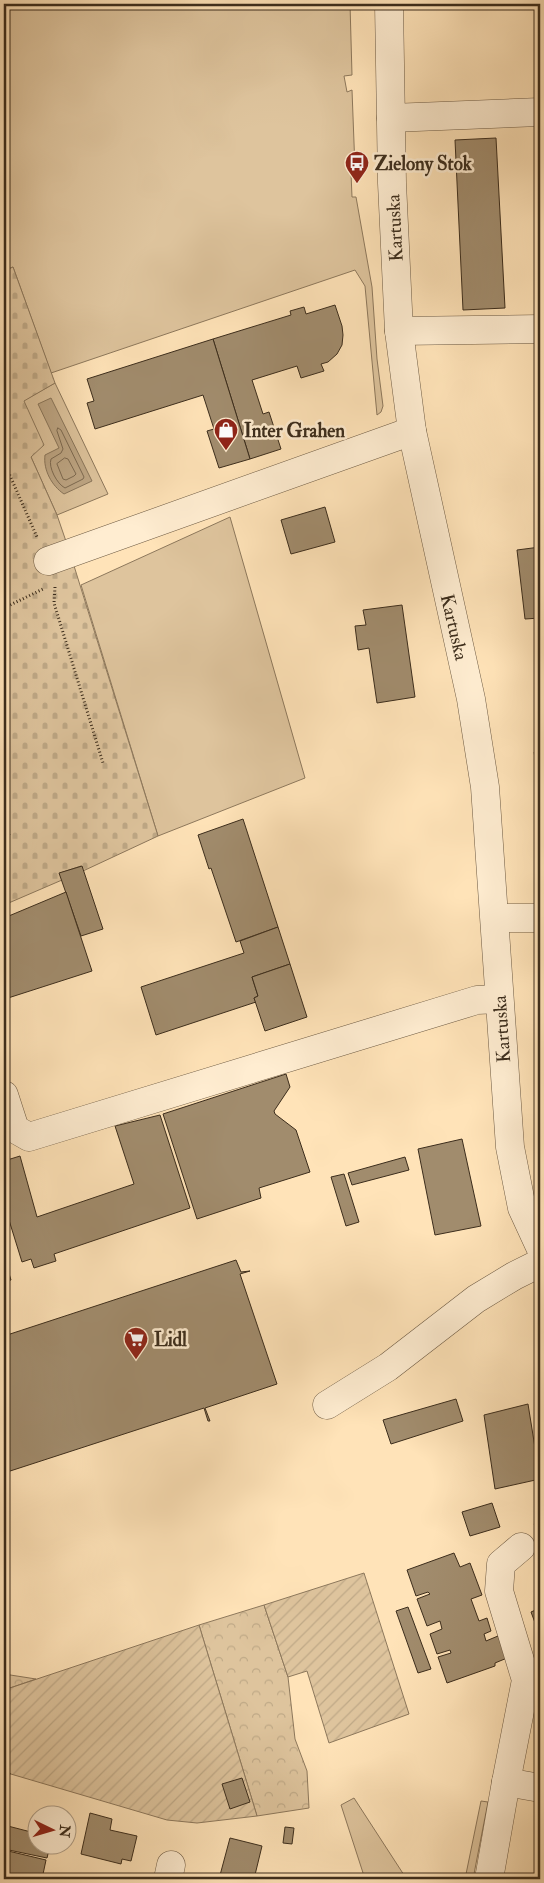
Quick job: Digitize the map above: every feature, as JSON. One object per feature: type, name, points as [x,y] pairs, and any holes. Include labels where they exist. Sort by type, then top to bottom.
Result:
[{"type":"street","name":"Kartuska","points":[[389,4],[392,183],[399,331],[412,431],[471,699],[485,787],[510,1147],[522,1208],[540,1247]]},
{"type":"street","points":[[392,118],[540,112]]},
{"type":"street","points":[[399,331],[540,329]]},
{"type":"street","points":[[48,561],[412,431]]},
{"type":"street","points":[[495,918],[540,918]]},
{"type":"street","points":[[4,1095],[15,1129],[29,1137],[477,1000],[499,999]]},
{"type":"street","points":[[327,1406],[388,1367],[476,1300],[514,1276],[540,1263]]},
{"type":"street","points":[[489,1879],[506,1782],[533,1678],[499,1591],[500,1564],[521,1547]]},
{"type":"street","points":[[506,1782],[540,1788]]},
{"type":"path","points":[[4,462],[48,561]]},
{"type":"path","points":[[4,608],[55,583],[54,602],[103,763]]},
{"type":"path","points":[[4,814],[9,835]]},
{"type":"green space","points":[[4,4],[350,4],[352,75],[344,76],[347,92],[352,90],[355,169],[351,173],[352,197],[356,197],[372,287],[377,359],[383,406],[381,412],[377,415],[365,286],[355,270],[51,373],[13,267],[4,271]]},
{"type":"green space","points":[[13,267],[55,383],[24,401],[44,445],[31,457],[57,515],[70,553],[158,836],[83,871],[81,866],[60,873],[62,880],[4,905],[4,271]]},
{"type":"green space","points":[[55,383],[108,494],[57,515],[31,457],[23,401]]},
{"type":"green space","points":[[230,517],[305,778],[158,836],[81,585]]},
{"type":"green space","points":[[540,751],[540,861],[535,861],[539,785],[534,752]]},
{"type":"green space","points":[[364,1573],[409,1714],[329,1743],[307,1671],[288,1677],[264,1605]]},
{"type":"green space","points":[[264,1605],[288,1677],[295,1739],[307,1771],[309,1808],[257,1816],[199,1625]]},
{"type":"green space","points":[[199,1625],[257,1816],[197,1823],[167,1820],[4,1772],[4,1690]]},
{"type":"green space","points":[[4,1674],[36,1679],[4,1690]]},
{"type":"green space","points":[[354,1798],[404,1875],[411,1879],[365,1879],[341,1805]]},
{"type":"green space","points":[[481,1801],[488,1802],[473,1879],[465,1879]]},
{"type":"water","points":[[51,398],[92,481],[64,494],[52,482],[45,466],[45,455],[59,448],[38,404]]},
{"type":"building","points":[[496,138],[505,308],[463,310],[455,140]]},
{"type":"building","points":[[335,305],[342,326],[342,345],[337,354],[328,362],[321,364],[324,371],[301,378],[297,366],[252,380],[263,414],[269,412],[281,449],[250,459],[213,339],[291,315],[290,311],[304,307],[306,314]]},
{"type":"building","points":[[213,339],[250,459],[219,468],[207,431],[214,429],[203,395],[95,429],[87,403],[94,401],[87,379]]},
{"type":"building","points":[[325,507],[335,542],[291,554],[281,520]]},
{"type":"building","points":[[540,547],[540,618],[525,619],[517,550]]},
{"type":"building","points":[[402,605],[415,697],[377,703],[369,648],[358,650],[355,626],[366,625],[363,610]]},
{"type":"building","points":[[243,819],[278,927],[236,942],[198,835]]},
{"type":"building","points":[[82,866],[103,929],[81,936],[59,873]]},
{"type":"building","points":[[66,892],[92,971],[8,998],[4,995],[4,918]]},
{"type":"building","points":[[278,927],[290,964],[252,977],[258,996],[254,998],[256,1002],[156,1035],[141,987],[244,953],[240,941]]},
{"type":"building","points":[[290,964],[307,1017],[265,1031],[254,998],[258,996],[252,977]]},
{"type":"building","points":[[286,1074],[290,1087],[274,1111],[275,1114],[296,1130],[310,1172],[259,1188],[261,1198],[197,1219],[163,1114]]},
{"type":"building","points":[[160,1115],[190,1208],[54,1254],[56,1261],[34,1268],[31,1259],[22,1262],[4,1204],[4,1161],[20,1156],[37,1217],[134,1184],[115,1126]]},
{"type":"building","points":[[462,1139],[481,1226],[435,1235],[418,1149]]},
{"type":"building","points":[[405,1157],[409,1170],[352,1185],[348,1173]]},
{"type":"building","points":[[344,1174],[359,1222],[346,1226],[331,1177]]},
{"type":"building","points":[[4,1257],[11,1280],[4,1282]]},
{"type":"building","name":"Lidl","points":[[236,1260],[241,1272],[250,1271],[240,1274],[277,1384],[205,1408],[210,1421],[208,1421],[204,1408],[4,1473],[4,1336]]},
{"type":"building","points":[[456,1399],[463,1421],[391,1444],[383,1420]]},
{"type":"building","points":[[528,1404],[540,1479],[495,1489],[484,1415]]},
{"type":"building","points":[[492,1503],[500,1527],[470,1536],[462,1512]]},
{"type":"building","points":[[454,1553],[460,1567],[470,1563],[482,1595],[471,1599],[479,1621],[487,1618],[491,1631],[484,1634],[486,1641],[498,1636],[507,1658],[495,1663],[495,1666],[447,1683],[438,1657],[451,1653],[450,1650],[437,1654],[430,1634],[442,1629],[440,1621],[427,1626],[417,1599],[430,1594],[428,1592],[416,1596],[407,1570]]},
{"type":"building","points":[[408,1607],[431,1669],[418,1673],[396,1611]]},
{"type":"building","points":[[540,1608],[540,1636],[531,1612]]},
{"type":"building","points":[[4,1772],[10,1773],[4,1798]]},
{"type":"building","points":[[242,1778],[250,1802],[230,1809],[222,1784]]},
{"type":"building","points":[[90,1813],[112,1819],[110,1830],[137,1836],[131,1861],[122,1859],[121,1864],[81,1854]]},
{"type":"building","points":[[4,1825],[28,1831],[28,1854],[4,1849]]},
{"type":"building","points":[[285,1827],[294,1828],[292,1844],[283,1843]]},
{"type":"building","points":[[230,1838],[262,1846],[254,1879],[219,1879]]},
{"type":"building","points":[[4,1850],[46,1860],[42,1879],[4,1879]]},
{"type":"place","name":"Zielony Stok","points":[[357,184]]},
{"type":"place","name":"Inter Grahen","points":[[226,451]]},
{"type":"place","name":"Lidl","points":[[136,1360]]}]
